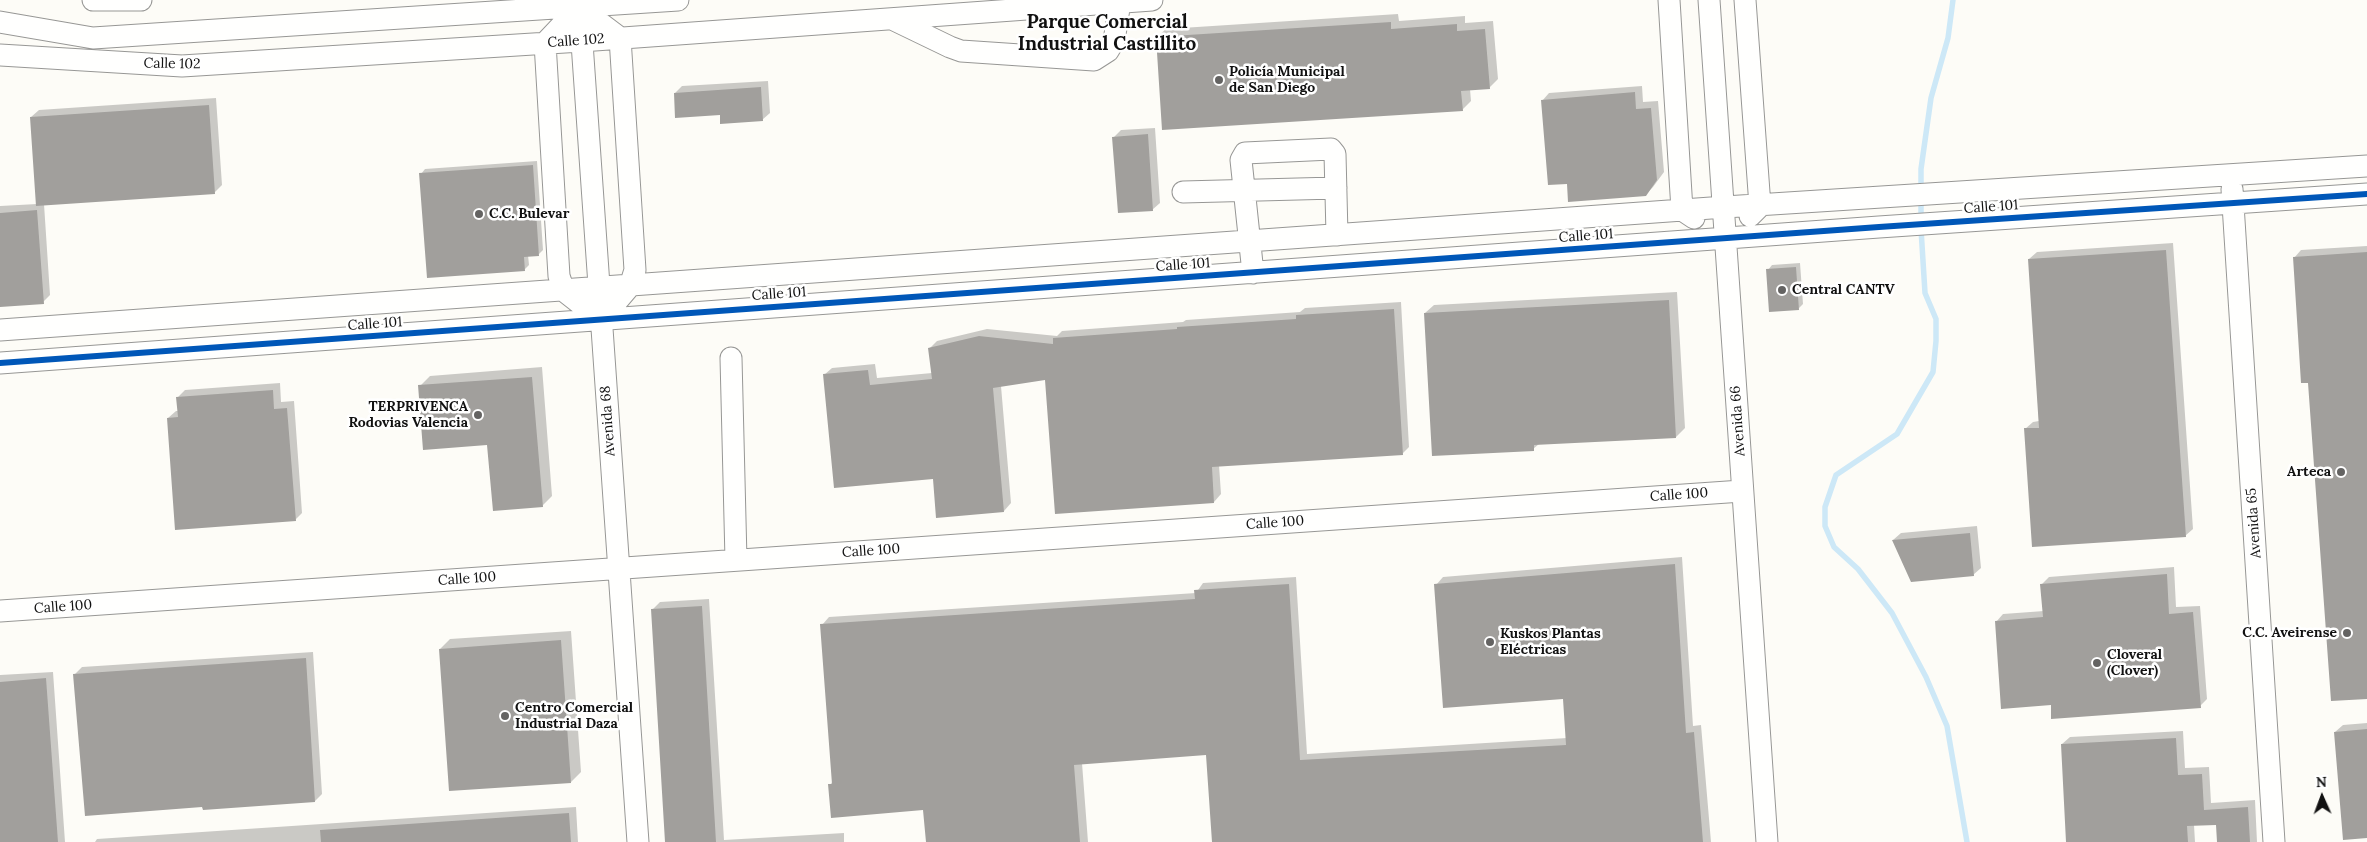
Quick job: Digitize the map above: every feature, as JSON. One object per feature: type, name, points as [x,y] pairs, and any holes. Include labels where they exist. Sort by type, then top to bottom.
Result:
[{"type":"street","points":[[92,0],[141,0]]},
{"type":"street","name":"Calle 102","points":[[0,22],[93,38],[579,4],[678,0]]},
{"type":"street","name":"Calle 102","points":[[0,55],[182,66],[581,41],[1152,0]]},
{"type":"street","points":[[1669,0],[1682,210],[1726,238],[1760,206],[1745,0]]},
{"type":"street","name":"Avenida 66","points":[[1709,0],[1725,207],[1742,491],[1767,842]]},
{"type":"street","points":[[890,19],[950,48],[1094,60],[1108,51],[1114,41],[1120,2]]},
{"type":"street","points":[[579,4],[620,38],[635,270],[630,286],[601,320],[564,291],[559,276],[545,43],[579,4]]},
{"type":"street","name":"Avenida 68","points":[[579,4],[638,842]]},
{"type":"street","points":[[1253,272],[1241,160],[1245,153],[1331,150],[1335,154],[1337,235]]},
{"type":"street","name":"Calle 101","points":[[0,330],[599,289],[1725,207],[2367,166]]},
{"type":"street","name":"Avenida 65","points":[[2231,174],[2274,842]]},
{"type":"street","points":[[1183,192],[1245,192],[1336,188]]},
{"type":"street","name":"Calle 101","points":[[0,363],[1879,227],[2367,194]]},
{"type":"street","points":[[179,318],[182,350]]},
{"type":"street","points":[[731,358],[736,560]]},
{"type":"street","name":"Calle 100","points":[[0,611],[1742,491]]},
{"type":"building","points":[[1391,22],[1391,29],[1457,24],[1457,31],[1485,29],[1490,89],[1461,91],[1463,111],[1162,130],[1156,37]]},
{"type":"building","points":[[761,87],[763,121],[720,124],[720,115],[675,118],[674,93]]},
{"type":"building","points":[[1635,92],[1636,109],[1651,108],[1657,180],[1646,196],[1568,202],[1567,184],[1548,185],[1541,100]]},
{"type":"building","points":[[209,105],[215,194],[36,206],[30,117]]},
{"type":"building","points":[[1148,134],[1153,211],[1118,213],[1112,137]]},
{"type":"building","name":"C.C. Bulevar","points":[[533,165],[539,256],[524,257],[525,271],[427,278],[419,173]]},
{"type":"building","points":[[37,210],[44,304],[0,307],[0,213]]},
{"type":"building","points":[[2166,250],[2186,537],[2032,547],[2024,428],[2039,428],[2028,259]]},
{"type":"building","points":[[2367,252],[2367,699],[2331,701],[2308,383],[2301,383],[2293,257]]},
{"type":"building","name":"Central CANTV","points":[[1796,267],[1799,310],[1769,312],[1766,269]]},
{"type":"building","points":[[1669,300],[1676,438],[1534,445],[1534,451],[1432,456],[1424,313]]},
{"type":"building","points":[[1394,309],[1403,455],[1212,467],[1214,503],[1055,514],[1045,380],[993,388],[1004,512],[936,518],[933,479],[834,488],[823,374],[868,370],[870,385],[932,379],[928,348],[979,336],[1053,344],[1053,338],[1296,319],[1296,315]]},
{"type":"building","name":"TERPRIVENCA Rodovias Valencia","points":[[532,377],[543,507],[493,511],[487,445],[423,450],[418,385]]},
{"type":"building","points":[[273,390],[274,409],[287,408],[296,521],[175,530],[167,418],[178,417],[176,397]]},
{"type":"building","points":[[1970,533],[1974,576],[1911,582],[1892,540]]},
{"type":"building","points":[[1675,564],[1686,733],[1694,732],[1703,842],[1212,842],[1206,755],[1074,765],[1080,842],[926,842],[923,810],[831,818],[828,784],[832,784],[820,624],[1195,599],[1194,590],[1289,584],[1300,760],[1566,745],[1563,699],[1443,708],[1434,584]]},
{"type":"building","name":"Cloveral (Clover)","points":[[2167,574],[2169,614],[2193,612],[2201,708],[2051,719],[2051,705],[2001,709],[1995,621],[2043,617],[2040,584]]},
{"type":"building","points":[[702,606],[716,842],[665,842],[651,609]]},
{"type":"building","name":"Centro Comercial Industrial Daza","points":[[561,640],[571,783],[449,791],[439,649]]},
{"type":"building","points":[[306,658],[315,802],[203,810],[202,807],[85,816],[73,674]]},
{"type":"building","points":[[46,678],[58,842],[0,842],[0,682]]},
{"type":"building","points":[[2367,729],[2367,838],[2343,840],[2334,732]]},
{"type":"building","points":[[2176,738],[2178,775],[2202,774],[2204,810],[2248,807],[2250,842],[2217,842],[2216,825],[2187,826],[2188,842],[2066,842],[2061,744]]},
{"type":"building","points":[[569,813],[571,842],[321,842],[320,830]]},
{"type":"waterway","points":[[1921,189],[1921,169],[1931,98],[1948,38],[1953,0]]},
{"type":"waterway","points":[[1921,199],[1921,219]]},
{"type":"waterway","points":[[1921,229],[1925,293],[1936,319],[1933,372],[1897,434],[1836,475],[1825,507],[1825,526],[1834,547],[1858,569],[1892,613],[1926,677],[1947,726],[1967,842]]},
{"type":"cycle path","points":[[0,363],[1879,227],[2367,194]]},
{"type":"place","name":"Policía Municipal de San Diego","points":[[1219,80]]},
{"type":"place","name":"C.C. Bulevar","points":[[479,214]]},
{"type":"place","name":"Central CANTV","points":[[1782,290]]},
{"type":"place","name":"TERPRIVENCA Rodovias Valencia","points":[[478,415]]},
{"type":"place","name":"Arteca","points":[[2341,472]]},
{"type":"place","name":"C.C. Aveirense","points":[[2347,633]]},
{"type":"place","name":"Kuskos Plantas Eléctricas","points":[[1490,642]]},
{"type":"place","name":"Cloveral (Clover)","points":[[2097,663]]},
{"type":"place","name":"Centro Comercial Industrial Daza","points":[[505,716]]},
{"type":"district","name":"Parque Comercial Industrial Castillito","points":[[1107,34]]}]
